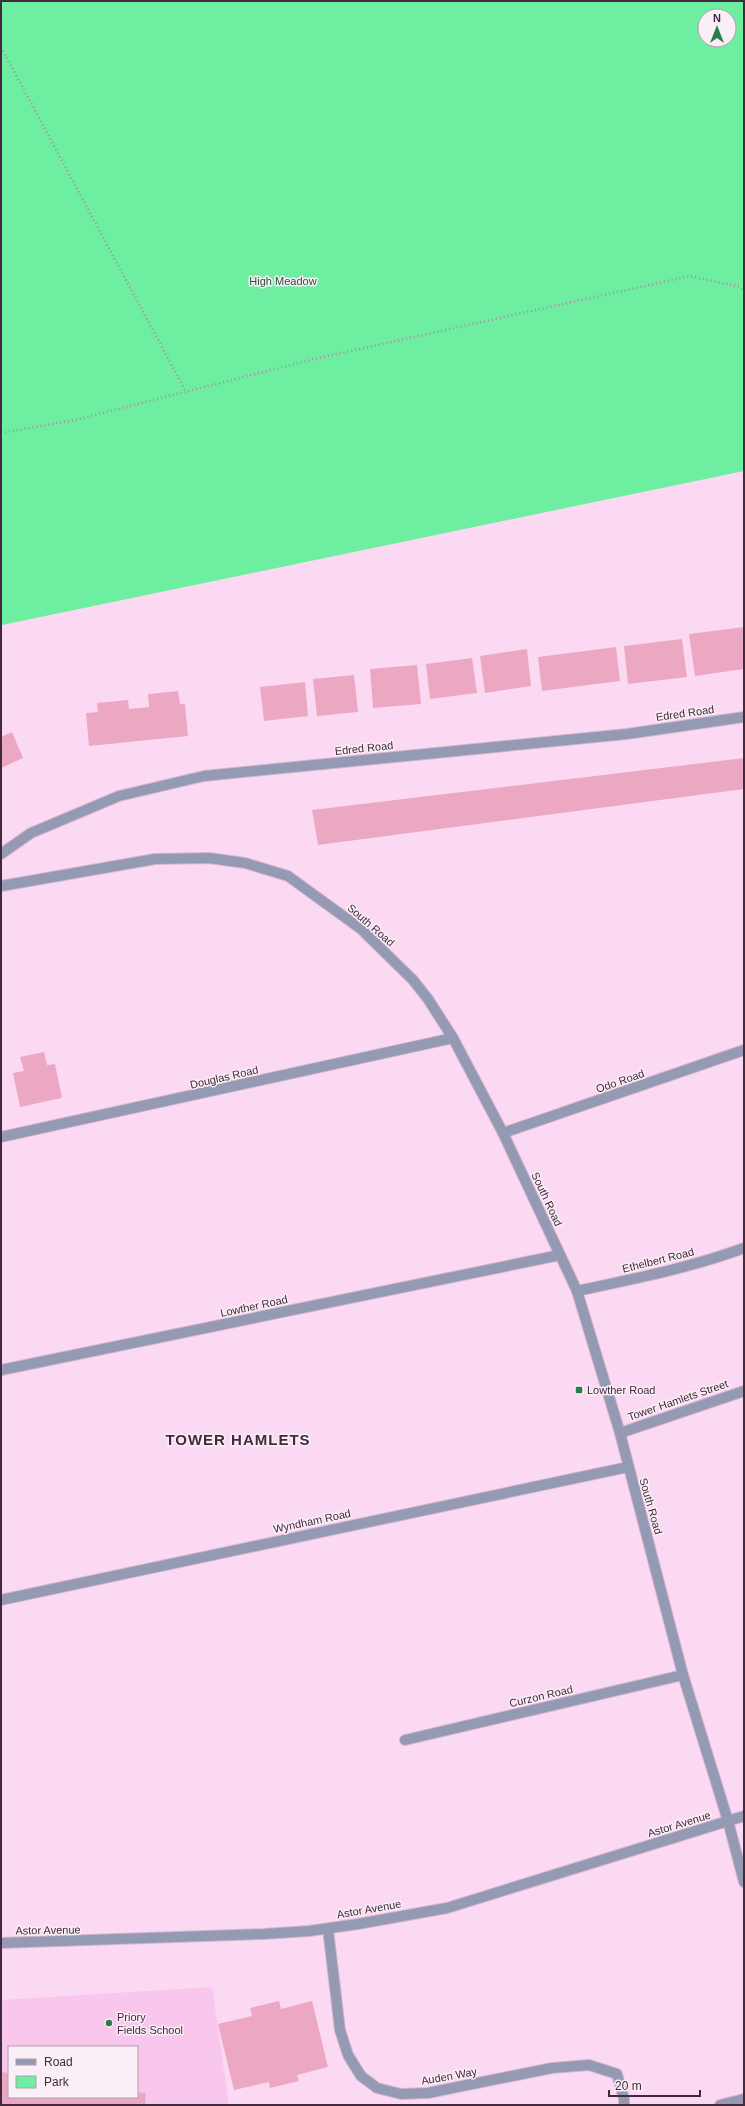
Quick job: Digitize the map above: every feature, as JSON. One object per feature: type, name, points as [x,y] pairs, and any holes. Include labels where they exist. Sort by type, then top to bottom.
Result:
[{"type":"street","name":"Edred Road","points":[[1,854],[31,832],[119,796],[204,776],[626,734],[744,717]]},
{"type":"street","name":"South Road","points":[[1,886],[154,859],[209,858],[245,864],[288,876],[361,929],[413,980],[428,999],[453,1038],[503,1133],[577,1291],[620,1432],[683,1676],[728,1821],[744,1882]]},
{"type":"street","name":"Douglas Road","points":[[1,1137],[453,1038]]},
{"type":"street","name":"Odo Road","points":[[503,1133],[744,1050]]},
{"type":"street","name":"Ethelbert Road","points":[[577,1291],[647,1276],[724,1256],[744,1248]]},
{"type":"street","name":"Lowther Road","points":[[1,1370],[560,1255]]},
{"type":"street","name":"Tower Hamlets Street","points":[[620,1432],[744,1391]]},
{"type":"street","name":"Wyndham Road","points":[[1,1600],[628,1466]]},
{"type":"street","name":"Curzon Road","points":[[405,1740],[683,1676]]},
{"type":"street","name":"Astor Avenue","points":[[1,1943],[256,1934],[328,1929],[447,1908],[744,1816]]},
{"type":"street","name":"Auden Way","points":[[328,1929],[340,2030],[348,2055],[361,2076],[377,2088],[401,2094],[428,2093],[552,2068],[588,2065],[617,2074],[624,2099],[624,2105]]},
{"type":"street","points":[[720,2105],[744,2099]]},
{"type":"path","points":[[1,46],[186,392]]},
{"type":"path","points":[[1,433],[75,420],[314,359],[690,276],[740,287],[744,292]]},
{"type":"shaded area","name":"Priory Fields School","points":[[212,1987],[229,2105],[1,2105],[1,2000]]},
{"type":"green space","name":"High Meadow","points":[[1,1],[744,1],[744,471],[2,625]]},
{"type":"building","points":[[744,627],[744,669],[695,676],[689,634]]},
{"type":"building","points":[[682,639],[687,677],[628,684],[624,646]]},
{"type":"building","points":[[616,647],[620,681],[542,691],[538,657]]},
{"type":"building","points":[[527,649],[531,686],[485,693],[480,656]]},
{"type":"building","points":[[472,658],[477,693],[430,699],[426,664]]},
{"type":"building","points":[[417,665],[421,704],[373,708],[370,669]]},
{"type":"building","points":[[354,675],[358,712],[317,716],[313,679]]},
{"type":"building","points":[[305,682],[308,716],[264,721],[260,687]]},
{"type":"building","points":[[178,691],[180,704],[185,704],[188,736],[89,746],[86,713],[98,712],[97,703],[128,700],[129,709],[149,707],[148,694]]},
{"type":"building","points":[[12,732],[23,758],[1,768],[1,737]]},
{"type":"building","points":[[744,758],[744,789],[318,845],[312,810]]},
{"type":"building","points":[[44,1052],[47,1065],[55,1064],[62,1098],[20,1107],[13,1073],[24,1071],[20,1057]]},
{"type":"building","points":[[279,2001],[281,2009],[312,2001],[328,2067],[297,2075],[299,2081],[270,2088],[269,2082],[234,2090],[218,2024],[252,2016],[250,2008]]},
{"type":"building","points":[[1,2072],[8,2073],[8,2098],[138,2098],[138,2092],[146,2093],[145,2105],[1,2105]]},
{"type":"place","name":"Lowther Road","points":[[579,1390]]},
{"type":"place","name":"Priory Fields School","points":[[109,2023]]},
{"type":"district","name":"TOWER HAMLETS","points":[[238,1440]]}]
